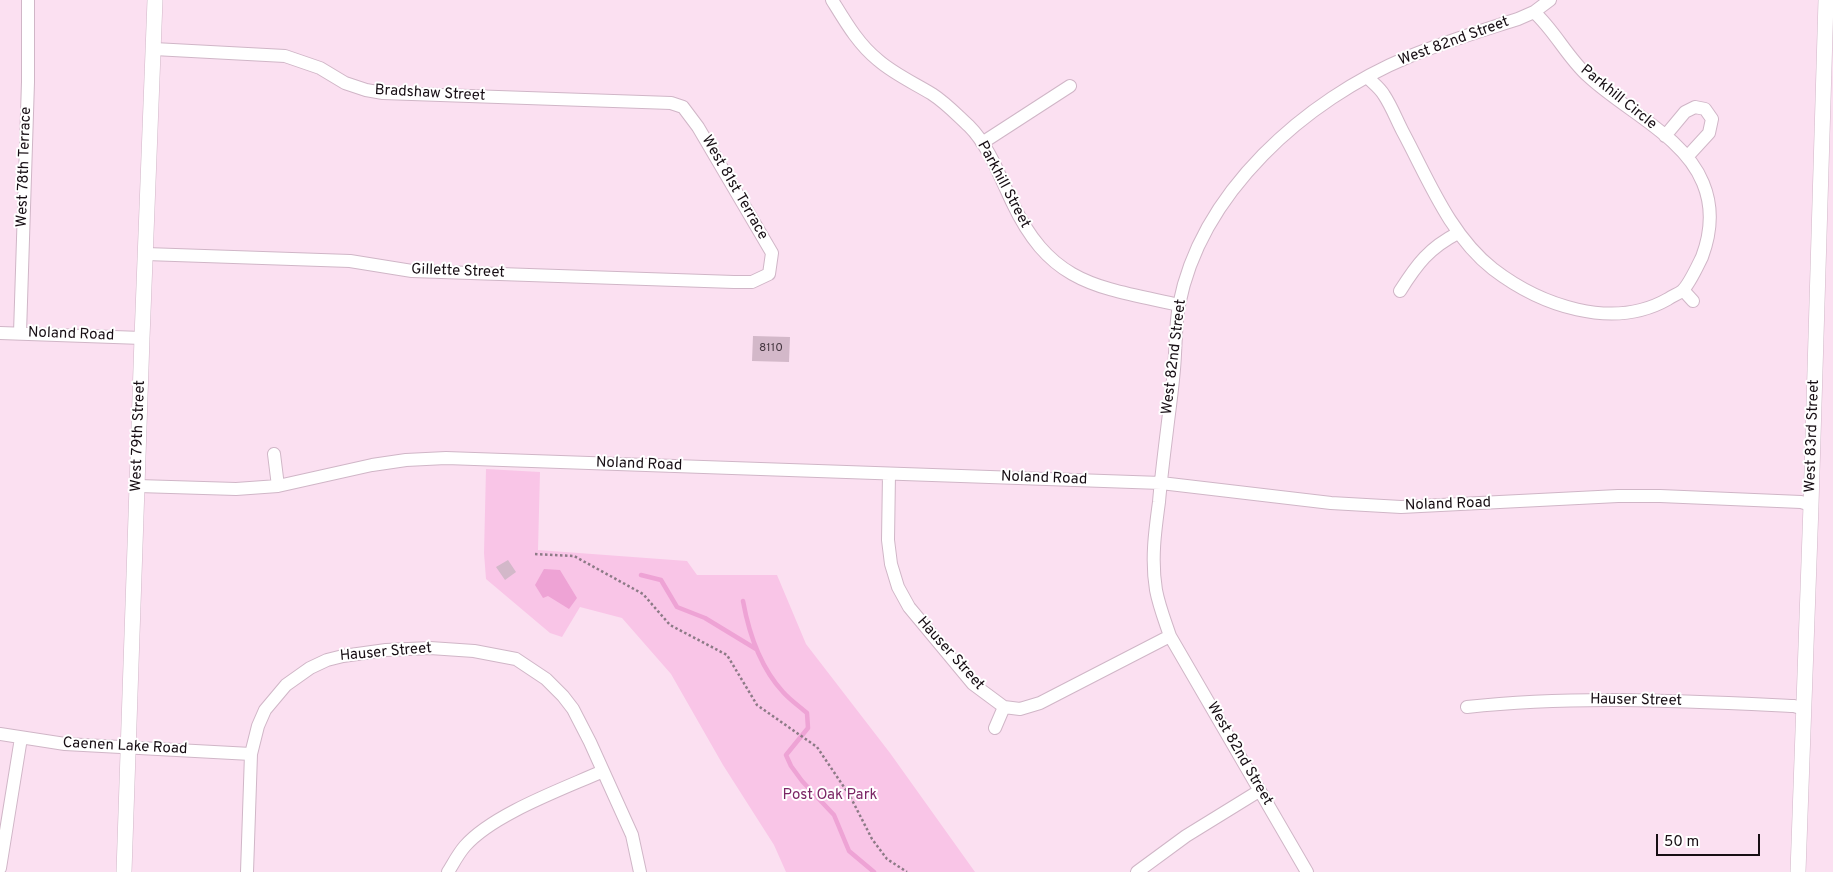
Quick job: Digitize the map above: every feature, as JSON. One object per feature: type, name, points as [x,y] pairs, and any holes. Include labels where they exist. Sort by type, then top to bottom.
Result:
[{"type":"street","name":"West 78th Terrace","points":[[20,333],[28,92],[28,0]]},
{"type":"street","name":"West 79th Street","points":[[124,872],[155,0]]},
{"type":"street","name":"Parkhill Street","points":[[832,0],[860,42],[876,59],[892,71],[934,95],[973,130],[982,143],[1022,223],[1035,243],[1050,259],[1081,280],[1102,288],[1179,306]]},
{"type":"street","name":"West 82nd Street","points":[[1307,872],[1170,636],[1160,608],[1156,589],[1153,547],[1179,306],[1192,263],[1206,232],[1223,205],[1246,173],[1270,147],[1301,120],[1335,95],[1406,58],[1432,47],[1518,19],[1534,12],[1550,0]]},
{"type":"street","name":"West 83rd Street","points":[[1798,872],[1826,0]]},
{"type":"street","name":"Parkhill Circle","points":[[1368,77],[1383,93],[1445,212],[1458,233],[1493,268],[1520,287],[1547,300],[1575,309],[1604,313],[1629,312],[1642,310],[1661,303],[1683,290],[1699,263],[1706,246],[1710,219],[1708,198],[1704,185],[1697,169],[1679,146],[1587,76],[1570,57],[1547,24],[1534,12]]},
{"type":"street","name":"Bradshaw Street","points":[[154,49],[285,56],[320,68],[345,83],[383,93],[671,103],[683,108]]},
{"type":"street","points":[[982,143],[1070,86]]},
{"type":"street","name":"Parkhill Circle","points":[[1665,136],[1685,112],[1694,107],[1705,109],[1712,119],[1708,133],[1687,156]]},
{"type":"street","name":"West 81st Terrace","points":[[683,108],[698,127],[772,253],[769,274]]},
{"type":"street","points":[[1400,291],[1427,253],[1442,241],[1458,233]]},
{"type":"street","name":"Gillette Street","points":[[146,254],[350,261],[412,271],[734,282],[752,282],[769,274]]},
{"type":"street","points":[[1683,290],[1694,301]]},
{"type":"street","name":"Noland Road","points":[[0,333],[142,338]]},
{"type":"street","points":[[274,454],[278,486]]},
{"type":"street","name":"Noland Road","points":[[138,486],[236,489],[278,486],[372,465],[406,460],[446,458],[1161,484],[1331,503],[1401,507],[1618,496],[1801,502],[1811,505]]},
{"type":"street","name":"Hauser Street","points":[[890,474],[888,540],[890,564],[898,587],[909,607],[973,684],[1004,707]]},
{"type":"street","points":[[995,728],[1004,707],[1020,709],[1040,702],[1170,636]]},
{"type":"street","name":"Hauser Street","points":[[247,872],[251,754],[258,726],[265,710],[286,685],[310,668],[327,660],[386,650],[430,648],[474,651],[516,659],[546,679],[573,709],[632,835],[640,872]]},
{"type":"street","name":"Hauser Street","points":[[1467,707],[1563,700],[1632,699],[1794,706],[1804,709]]},
{"type":"street","name":"Caenen Lake Road","points":[[0,734],[65,744],[251,754]]},
{"type":"street","points":[[0,868],[21,738]]},
{"type":"street","points":[[448,872],[464,847],[477,835],[501,819],[603,771]]},
{"type":"street","points":[[1137,872],[1186,836],[1259,791]]},
{"type":"path","points":[[535,554],[574,556],[644,594],[670,625],[727,655],[757,705],[817,747],[850,796],[872,839],[887,859],[907,872]]},
{"type":"green space","name":"Post Oak Park","points":[[486,469],[540,472],[538,550],[687,561],[697,575],[777,575],[806,644],[890,753],[975,872],[786,872],[774,845],[723,765],[671,674],[622,618],[580,607],[562,637],[550,633],[486,579],[484,553]]},
{"type":"shaded area","points":[[544,569],[560,570],[577,598],[569,609],[548,596],[543,598],[535,585]]},
{"type":"building","points":[[753,336],[790,337],[789,362],[752,361]]},
{"type":"building","points":[[508,560],[516,572],[505,580],[496,567]]},
{"type":"waterway","points":[[641,575],[661,580],[677,607],[705,618],[756,649]]},
{"type":"waterway","points":[[743,601],[752,638],[768,672],[786,695],[807,713],[808,728],[786,755],[791,766],[802,781],[834,815],[849,851],[874,872]]}]
